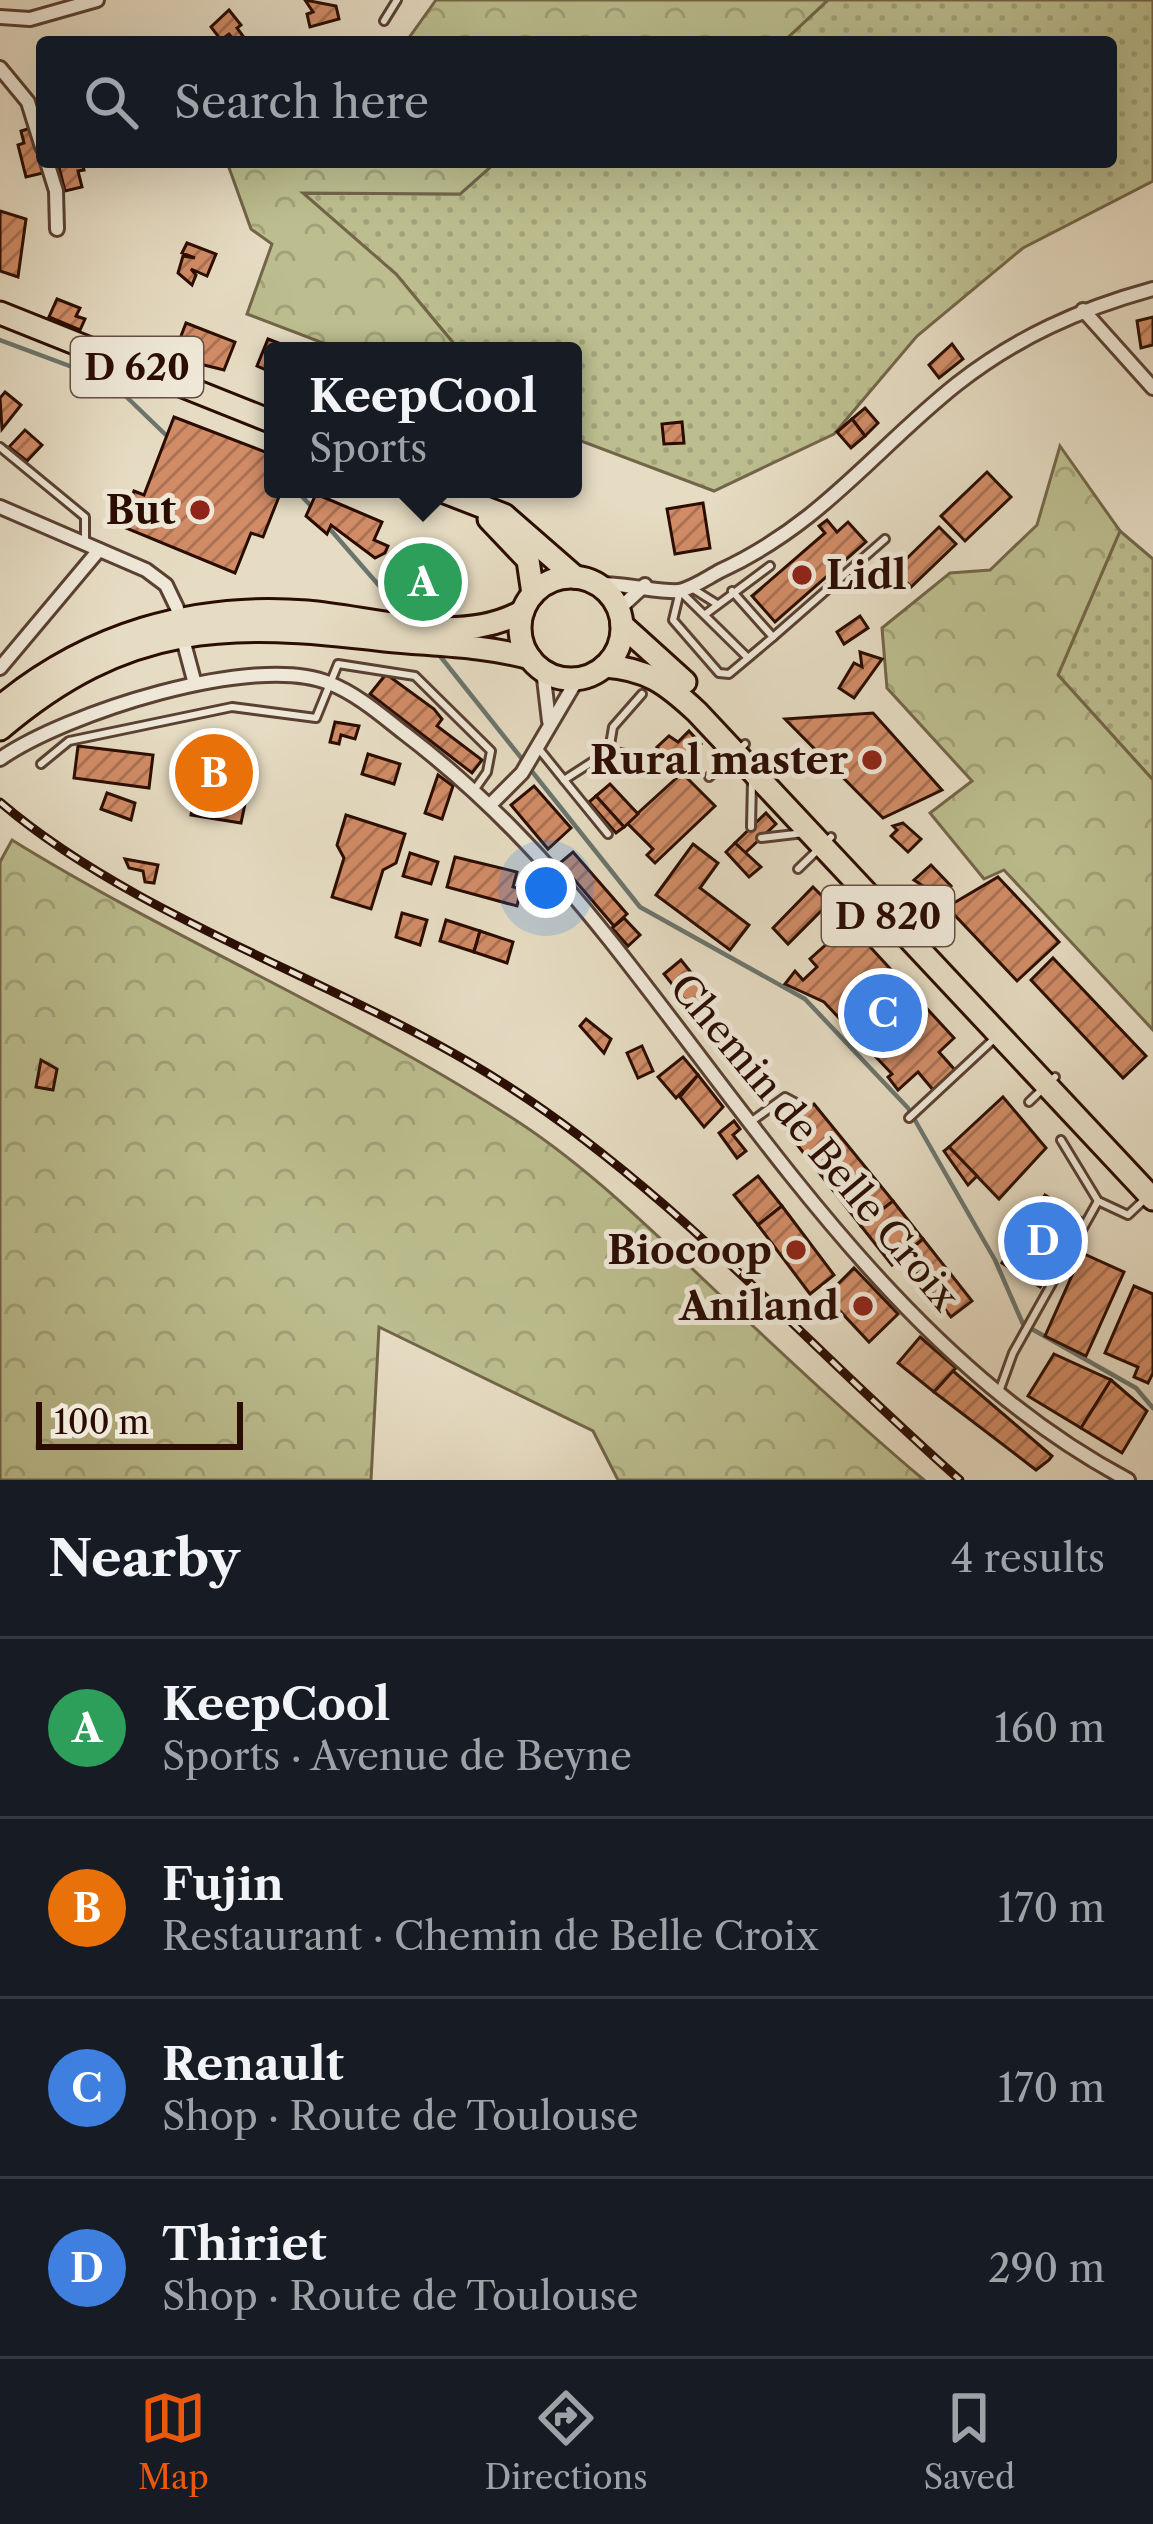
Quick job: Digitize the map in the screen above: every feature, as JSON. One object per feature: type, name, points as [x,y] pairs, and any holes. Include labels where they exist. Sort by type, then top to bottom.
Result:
[{"type":"main road","name":"D 620","points":[[0,314],[264,418]]},
{"type":"main road","points":[[0,729],[86,668],[197,632],[243,626],[458,637],[578,678],[605,666],[621,640],[620,617],[586,580],[504,515],[458,498]]},
{"type":"main road","points":[[465,501],[512,539],[528,560],[528,602],[520,627],[537,664]]},
{"type":"main road","points":[[458,637],[502,623],[560,578],[586,580]]},
{"type":"main road","points":[[0,707],[80,653],[139,628],[194,616],[241,609],[387,631]]},
{"type":"main road","name":"D 820","points":[[620,617],[1152,1192]]},
{"type":"main road","name":"D 820","points":[[605,666],[637,668],[662,679],[740,749]]},
{"type":"street","points":[[0,17],[30,19],[97,0]]},
{"type":"street","points":[[0,68],[28,103],[36,128]]},
{"type":"street","points":[[49,168],[56,191],[57,229]]},
{"type":"street","points":[[586,580],[685,589],[774,540],[850,485],[982,366],[1083,310],[1153,289]]},
{"type":"street","points":[[1083,310],[1153,388]]},
{"type":"street","points":[[0,507],[146,570],[166,585],[177,608]]},
{"type":"street","points":[[0,668],[99,550]]},
{"type":"street","points":[[620,617],[646,585]]},
{"type":"street","points":[[184,643],[194,684]]},
{"type":"street","points":[[537,664],[549,722]]},
{"type":"street","points":[[0,759],[77,718],[194,684],[299,676],[332,683]]},
{"type":"street","points":[[492,803],[522,772],[578,678]]},
{"type":"street","name":"Chemin de Belle Croix","points":[[332,683],[492,803],[554,869],[752,1121],[892,1289],[999,1391],[1054,1435],[1127,1480]]},
{"type":"lane","points":[[384,21],[397,0]]},
{"type":"lane","points":[[0,447],[85,517],[85,544]]},
{"type":"lane","points":[[685,589],[673,620],[719,674],[729,674],[885,539]]},
{"type":"lane","points":[[707,613],[770,566]]},
{"type":"lane","points":[[685,589],[717,604]]},
{"type":"lane","points":[[685,589],[747,657]]},
{"type":"lane","points":[[732,591],[773,637]]},
{"type":"lane","points":[[41,764],[69,741],[232,707],[254,706],[307,721],[324,707],[338,664],[415,676],[491,751],[487,772],[475,789]]},
{"type":"lane","points":[[609,751],[613,727],[642,694]]},
{"type":"lane","points":[[709,777],[740,749]]},
{"type":"lane","points":[[535,751],[608,834]]},
{"type":"lane","points":[[564,780],[609,751],[656,760]]},
{"type":"lane","points":[[751,827],[757,767]]},
{"type":"lane","points":[[761,838],[820,835]]},
{"type":"lane","points":[[798,869],[820,835]]},
{"type":"lane","points":[[909,1118],[1003,1030]]},
{"type":"lane","points":[[1029,1102],[1051,1082]]},
{"type":"lane","points":[[752,1121],[785,1096],[800,1105]]},
{"type":"lane","points":[[1061,1140],[1098,1201],[1128,1214],[1152,1192]]},
{"type":"lane","points":[[999,1391],[1098,1201]]},
{"type":"green space","points":[[436,0],[828,0],[789,36],[410,36]]},
{"type":"green space","points":[[828,0],[1153,0],[1153,181],[1023,248],[917,336],[834,434],[714,491],[582,441],[582,342],[453,342],[396,274],[301,193],[460,194],[489,168],[1117,168],[1117,36],[789,36]]},
{"type":"green space","points":[[229,168],[489,168],[460,194],[303,193],[396,274],[453,342],[320,342],[247,314],[272,244],[251,229]]},
{"type":"green space","points":[[1060,446],[1120,531],[1058,675],[1153,780],[1153,1030],[1004,870],[984,879],[930,813],[972,781],[887,688],[882,628],[950,573],[990,570],[1037,525]]},
{"type":"green space","points":[[1120,531],[1153,559],[1153,780],[1058,675]]},
{"type":"green space","points":[[12,840],[384,1042],[535,1134],[618,1200],[924,1480],[618,1480],[593,1431],[379,1327],[371,1480],[0,1480],[0,862]]},
{"type":"building","points":[[305,0],[336,6],[339,19],[310,27],[307,14],[313,12]]},
{"type":"building","points":[[229,10],[243,36],[218,36],[211,27]]},
{"type":"building","points":[[31,128],[36,168],[43,173],[26,177],[18,145],[24,143],[21,131]]},
{"type":"building","points":[[59,168],[84,168],[78,171],[82,187],[65,191]]},
{"type":"building","points":[[0,211],[26,219],[18,277],[0,271]]},
{"type":"building","points":[[187,243],[216,254],[207,276],[191,269],[196,275],[192,285],[178,273],[183,256],[195,258],[182,253]]},
{"type":"building","points":[[57,299],[80,308],[76,316],[85,319],[80,330],[49,317]]},
{"type":"building","points":[[1153,317],[1153,345],[1141,348],[1137,321]]},
{"type":"building","points":[[186,323],[235,342],[224,370],[200,364],[200,353],[178,344]]},
{"type":"building","points":[[952,344],[963,359],[939,378],[929,365]]},
{"type":"building","points":[[5,392],[21,405],[2,429],[0,398]]},
{"type":"building","points":[[865,408],[878,423],[865,436],[852,419]]},
{"type":"building","name":"But","points":[[174,417],[264,452],[264,498],[278,498],[263,537],[251,533],[235,573],[121,526],[134,491],[144,495]]},
{"type":"building","points":[[852,419],[865,436],[851,448],[837,432]]},
{"type":"building","points":[[682,422],[684,443],[664,444],[662,424]]},
{"type":"building","points":[[25,430],[42,445],[27,461],[9,447]]},
{"type":"building","points":[[987,472],[1011,497],[965,541],[941,516]]},
{"type":"building","points":[[314,498],[325,498],[382,522],[374,540],[388,546],[375,558],[331,525],[327,534],[306,516]]},
{"type":"building","points":[[703,503],[710,548],[675,554],[667,509]]},
{"type":"building","name":"Lidl","points":[[827,520],[837,532],[848,522],[866,542],[775,622],[752,596],[825,533],[819,526]]},
{"type":"building","points":[[939,527],[956,544],[911,587],[895,570]]},
{"type":"building","points":[[403,553],[427,582],[434,576],[441,583],[419,602],[419,609],[382,571]]},
{"type":"building","points":[[860,616],[868,628],[844,644],[837,632]]},
{"type":"building","points":[[860,652],[882,659],[854,698],[839,688],[854,663],[862,667]]},
{"type":"building","points":[[386,674],[434,709],[442,719],[437,726],[482,760],[472,773],[370,694]]},
{"type":"building","name":"Rural master","points":[[873,713],[942,790],[883,818],[785,719]]},
{"type":"building","points":[[335,722],[359,726],[355,739],[341,735],[339,744],[330,742]]},
{"type":"building","points":[[689,731],[701,744],[676,767],[657,747],[669,736],[678,742]]},
{"type":"building","points":[[78,746],[153,755],[149,788],[74,778]]},
{"type":"building","points":[[182,749],[243,762],[239,783],[249,785],[241,823],[191,815],[198,775],[177,771]]},
{"type":"building","points":[[368,754],[400,764],[394,784],[362,774]]},
{"type":"building","points":[[682,773],[715,806],[655,863],[647,855],[653,849],[627,823]]},
{"type":"building","points":[[438,775],[453,786],[442,819],[425,813]]},
{"type":"building","points":[[610,784],[638,814],[624,827],[596,796]]},
{"type":"building","points":[[534,786],[571,828],[548,849],[511,805]]},
{"type":"building","points":[[107,793],[135,803],[131,820],[101,809]]},
{"type":"building","points":[[596,796],[624,827],[616,833],[589,802]]},
{"type":"building","points":[[766,813],[776,824],[745,853],[735,843]]},
{"type":"building","points":[[346,815],[405,834],[396,863],[383,870],[371,909],[332,897],[344,858],[337,845]]},
{"type":"building","points":[[903,823],[921,839],[908,852],[891,836],[897,830],[893,826]]},
{"type":"building","points":[[735,843],[761,867],[749,877],[726,852]]},
{"type":"building","points":[[693,844],[718,863],[700,888],[749,925],[730,950],[656,895]]},
{"type":"building","points":[[573,852],[627,914],[614,926],[560,863]]},
{"type":"building","points":[[410,853],[438,862],[431,884],[403,876]]},
{"type":"building","points":[[455,857],[517,872],[513,887],[521,889],[517,906],[447,887]]},
{"type":"building","points":[[125,859],[158,865],[154,883],[145,882],[143,871],[129,868]]},
{"type":"building","points":[[931,865],[951,886],[940,897],[914,880]]},
{"type":"building","points":[[998,877],[1059,942],[1017,981],[947,907]]},
{"type":"building","points":[[813,887],[829,903],[788,944],[773,928]]},
{"type":"building","points":[[402,913],[427,920],[420,945],[396,937]]},
{"type":"building","points":[[624,918],[640,935],[628,946],[612,928]]},
{"type":"building","points":[[446,920],[480,931],[474,952],[440,941]]},
{"type":"building","points":[[849,924],[954,1038],[939,1052],[955,1070],[934,1091],[918,1072],[898,1090],[888,1077],[892,1074],[824,1002],[785,984],[795,971],[803,980],[817,967],[810,959]]},
{"type":"building","points":[[480,931],[513,942],[507,963],[474,952]]},
{"type":"building","points":[[1053,958],[1146,1056],[1123,1078],[1031,980]]},
{"type":"building","points":[[681,960],[713,1000],[696,1014],[664,974]]},
{"type":"building","points":[[586,1019],[611,1039],[604,1053],[580,1026]]},
{"type":"building","points":[[642,1046],[653,1071],[638,1078],[627,1053]]},
{"type":"building","points":[[683,1057],[698,1075],[676,1098],[658,1077]]},
{"type":"building","points":[[41,1060],[57,1069],[53,1090],[36,1087]]},
{"type":"building","points":[[698,1075],[723,1107],[704,1127],[680,1097]]},
{"type":"building","points":[[1003,1097],[1046,1148],[999,1199],[949,1147]]},
{"type":"building","points":[[814,1104],[893,1201],[861,1226],[784,1128]]},
{"type":"building","points":[[734,1121],[740,1129],[733,1135],[746,1151],[737,1158],[719,1133]]},
{"type":"building","points":[[949,1147],[977,1176],[968,1185],[944,1151]]},
{"type":"building","points":[[758,1176],[782,1206],[758,1225],[734,1195]]},
{"type":"building","points":[[1045,1195],[1083,1219],[1040,1287],[1002,1263]]},
{"type":"building","points":[[893,1201],[923,1239],[892,1265],[861,1226]]},
{"type":"building","name":"Biocoop","points":[[782,1206],[834,1275],[810,1294],[758,1225]]},
{"type":"building","points":[[923,1239],[972,1301],[951,1317],[903,1256]]},
{"type":"building","points":[[1082,1253],[1124,1272],[1086,1356],[1045,1336]]},
{"type":"building","name":"Aniland","points":[[854,1268],[898,1314],[869,1342],[826,1296]]},
{"type":"building","points":[[1134,1286],[1153,1294],[1153,1373],[1148,1383],[1134,1377],[1138,1367],[1105,1353]]},
{"type":"building","points":[[920,1337],[956,1368],[934,1392],[898,1363]]},
{"type":"building","points":[[1054,1354],[1111,1380],[1081,1428],[1028,1396]]},
{"type":"building","points":[[953,1371],[1052,1456],[1049,1460],[1036,1470],[934,1392]]},
{"type":"building","points":[[1111,1380],[1147,1411],[1122,1453],[1081,1428]]},
{"type":"waterway","points":[[0,340],[110,381],[167,436]]},
{"type":"waterway","points":[[303,498],[311,506]]},
{"type":"waterway","points":[[329,528],[409,620]]},
{"type":"waterway","points":[[436,651],[640,907],[805,999],[908,1108],[995,1260],[1023,1324],[1136,1388],[1153,1408]]},
{"type":"railway","points":[[0,802],[115,882],[439,1045],[563,1124],[738,1271],[960,1480]]},
{"type":"place","name":"But","points":[[200,510]]},
{"type":"place","name":"Lidl","points":[[802,575]]},
{"type":"place","name":"KeepCool","points":[[423,582]]},
{"type":"place","name":"Rural master","points":[[872,760]]},
{"type":"place","name":"Fujin","points":[[214,773]]},
{"type":"place","name":"Renault","points":[[883,1013]]},
{"type":"place","name":"Thiriet","points":[[1043,1241]]},
{"type":"place","name":"Biocoop","points":[[796,1250]]},
{"type":"place","name":"Aniland","points":[[863,1306]]}]
